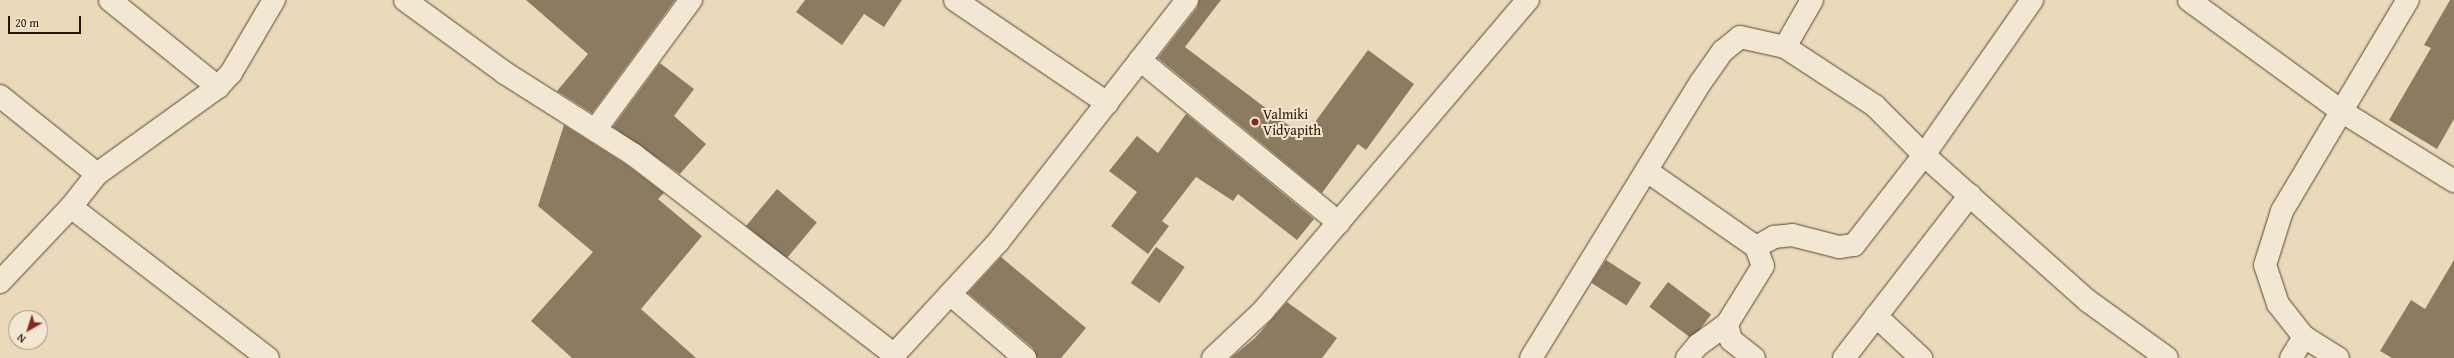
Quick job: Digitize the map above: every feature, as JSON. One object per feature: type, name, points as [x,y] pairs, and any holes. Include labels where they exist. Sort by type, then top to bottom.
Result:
[{"type":"street","points":[[110,0],[218,87]]},
{"type":"street","points":[[0,282],[71,207],[97,174],[218,87],[231,73],[274,0]]},
{"type":"street","points":[[405,0],[505,73],[634,155],[893,356],[998,242],[1187,0]]},
{"type":"street","points":[[595,130],[691,0]]},
{"type":"street","points":[[955,0],[1107,103]]},
{"type":"street","points":[[1213,358],[1263,311],[1528,0]]},
{"type":"street","points":[[1785,47],[1812,0]]},
{"type":"street","points":[[1756,247],[1774,237],[1792,235],[1839,247],[1854,245],[1924,155],[2032,0]]},
{"type":"street","points":[[2189,0],[2341,111],[2454,181]]},
{"type":"street","points":[[2338,358],[2304,337],[2278,304],[2265,265],[2282,211],[2408,0]]},
{"type":"street","points":[[1531,358],[1723,51],[1740,37],[1785,47],[1875,106],[1924,155],[2088,301],[2167,358]]},
{"type":"street","points":[[1140,60],[1339,223]]},
{"type":"street","points":[[0,96],[97,174]]},
{"type":"street","points":[[1647,171],[1756,247],[1763,266],[1727,324],[1698,345],[1687,358]]},
{"type":"street","points":[[1844,358],[1970,195]]},
{"type":"street","points":[[71,207],[263,356]]},
{"type":"street","points":[[950,294],[1025,358]]},
{"type":"street","points":[[1876,316],[1921,358]]},
{"type":"street","points":[[1727,324],[1731,340],[1754,358]]},
{"type":"street","points":[[2291,358],[2304,337]]},
{"type":"building","points":[[526,0],[675,0],[592,113],[557,91],[588,54]]},
{"type":"building","points":[[805,0],[902,0],[884,27],[864,14],[842,45],[796,12]]},
{"type":"building","points":[[1199,0],[1221,0],[1185,47],[1304,137],[1368,50],[1414,84],[1366,150],[1358,144],[1322,193],[1158,58],[1197,8]]},
{"type":"building","points":[[2450,0],[2454,0],[2454,119],[2437,149],[2389,120],[2431,48],[2424,45]]},
{"type":"building","points":[[660,63],[694,89],[674,116],[706,144],[680,174],[613,127]]},
{"type":"building","points":[[1186,114],[1314,219],[1297,240],[1238,194],[1233,201],[1196,177],[1162,221],[1169,226],[1148,254],[1111,226],[1137,192],[1109,171],[1137,136],[1158,153]]},
{"type":"building","points":[[564,125],[627,165],[664,193],[658,199],[702,236],[641,309],[696,358],[572,358],[531,321],[593,252],[538,206]]},
{"type":"building","points":[[777,189],[817,222],[786,259],[746,226]]},
{"type":"building","points":[[1156,247],[1185,267],[1159,303],[1131,283]]},
{"type":"building","points":[[1001,257],[1086,328],[1061,358],[1037,358],[1033,348],[968,293]]},
{"type":"building","points":[[1606,260],[1641,283],[1627,306],[1591,283]]},
{"type":"building","points":[[2454,260],[2454,358],[2392,358],[2380,351],[2411,300],[2425,309]]},
{"type":"building","points":[[1668,282],[1711,314],[1692,339],[1649,307]]},
{"type":"building","points":[[1287,302],[1337,338],[1322,358],[1231,358],[1255,338]]},
{"type":"place","name":"Valmiki Vidyapith","points":[[1255,122]]}]
